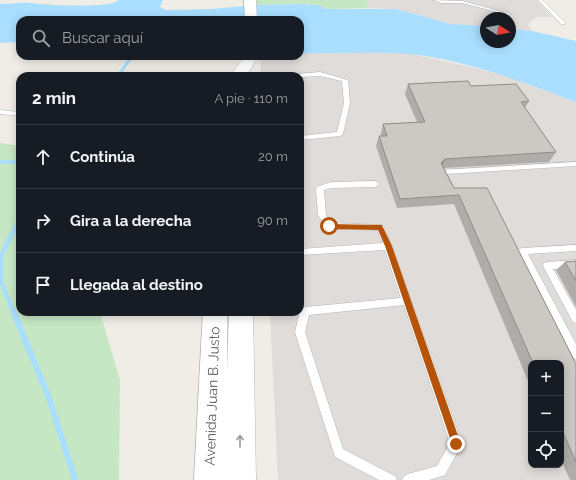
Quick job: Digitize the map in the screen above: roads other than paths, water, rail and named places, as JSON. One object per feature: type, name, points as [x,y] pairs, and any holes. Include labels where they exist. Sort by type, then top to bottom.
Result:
[{"type":"main road","points":[[246,0],[247,16]]},
{"type":"main road","points":[[250,0],[251,16]]},
{"type":"main road","points":[[241,72],[250,60]]},
{"type":"main road","points":[[249,72],[251,60]]},
{"type":"main road","name":"Avenida Juan B. Justo","points":[[210,480],[215,316]]},
{"type":"main road","name":"Avenida Juan B. Justo","points":[[240,480],[241,316]]},
{"type":"lane","points":[[435,0],[468,4],[501,12]]},
{"type":"lane","points":[[540,0],[563,23]]},
{"type":"lane","points":[[304,75],[320,74],[345,80],[347,103],[340,134],[304,138]]},
{"type":"lane","points":[[0,112],[16,114]]},
{"type":"lane","points":[[447,183],[441,172],[576,164]]},
{"type":"lane","points":[[375,184],[331,185],[320,189],[322,215],[329,226],[380,227],[388,246],[456,444],[441,471],[408,480]]},
{"type":"lane","points":[[304,252],[388,246]]},
{"type":"lane","points":[[576,248],[522,251],[576,354]]},
{"type":"lane","points":[[513,250],[523,271]]},
{"type":"lane","points":[[576,264],[547,266],[576,319]]},
{"type":"lane","points":[[304,315],[305,311],[407,301]]},
{"type":"lane","points":[[304,316],[300,332],[339,452],[391,480]]},
{"type":"water","points":[[119,0],[163,0],[160,7],[166,10],[301,4],[317,5],[327,9],[396,9],[451,24],[480,26],[480,48],[516,48],[516,30],[532,31],[576,41],[576,102],[494,73],[452,61],[431,57],[409,54],[382,53],[304,53],[304,16],[16,16],[16,42],[0,43],[0,4],[27,3],[104,5]]},
{"type":"waterway","points":[[121,72],[129,60]]},
{"type":"waterway","points":[[0,162],[16,162]]},
{"type":"waterway","points":[[14,314],[1,281],[1,256],[16,226]]},
{"type":"waterway","points":[[14,313],[49,398],[75,480]]}]
